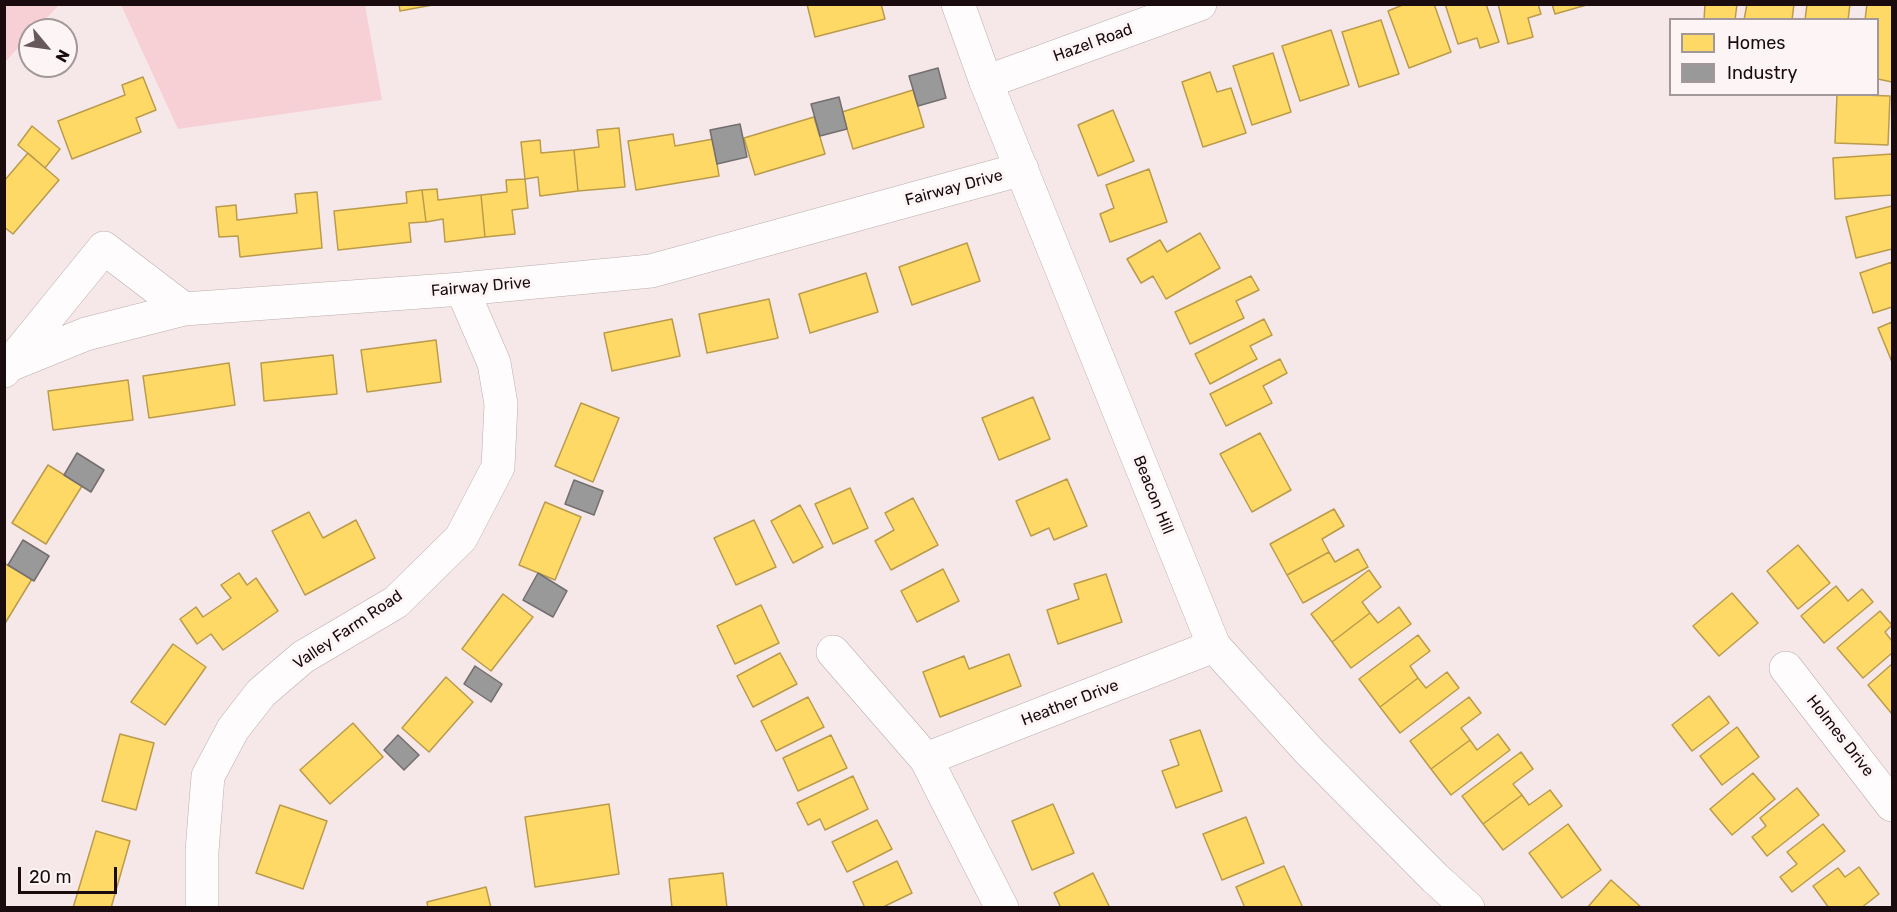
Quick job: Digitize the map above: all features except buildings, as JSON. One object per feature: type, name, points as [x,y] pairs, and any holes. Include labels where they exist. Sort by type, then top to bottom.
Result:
[{"type":"street","name":"Beacon Hill","points":[[958,4],[986,82],[1214,646],[1310,752],[1435,878],[1468,908]]},
{"type":"street","name":"Hazel Road","points":[[986,82],[1200,4]]},
{"type":"street","name":"Fairway Drive","points":[[7,368],[86,334],[184,309],[462,289],[651,271],[1022,169]]},
{"type":"street","points":[[7,368],[104,248],[184,309]]},
{"type":"street","name":"Valley Farm Road","points":[[202,908],[202,851],[208,776],[233,729],[261,693],[303,657],[396,602],[461,538],[498,467],[501,404],[494,363],[462,289]]},
{"type":"street","name":"Heather Drive","points":[[926,759],[1214,646]]},
{"type":"street","points":[[834,652],[926,759],[1002,908]]},
{"type":"street","name":"Holmes Drive","points":[[1786,668],[1893,805]]},
{"type":"shaded area","points":[[5,4],[59,5],[47,18],[18,18],[18,48],[5,62]]},
{"type":"shaded area","points":[[121,5],[365,5],[382,100],[178,129]]}]
